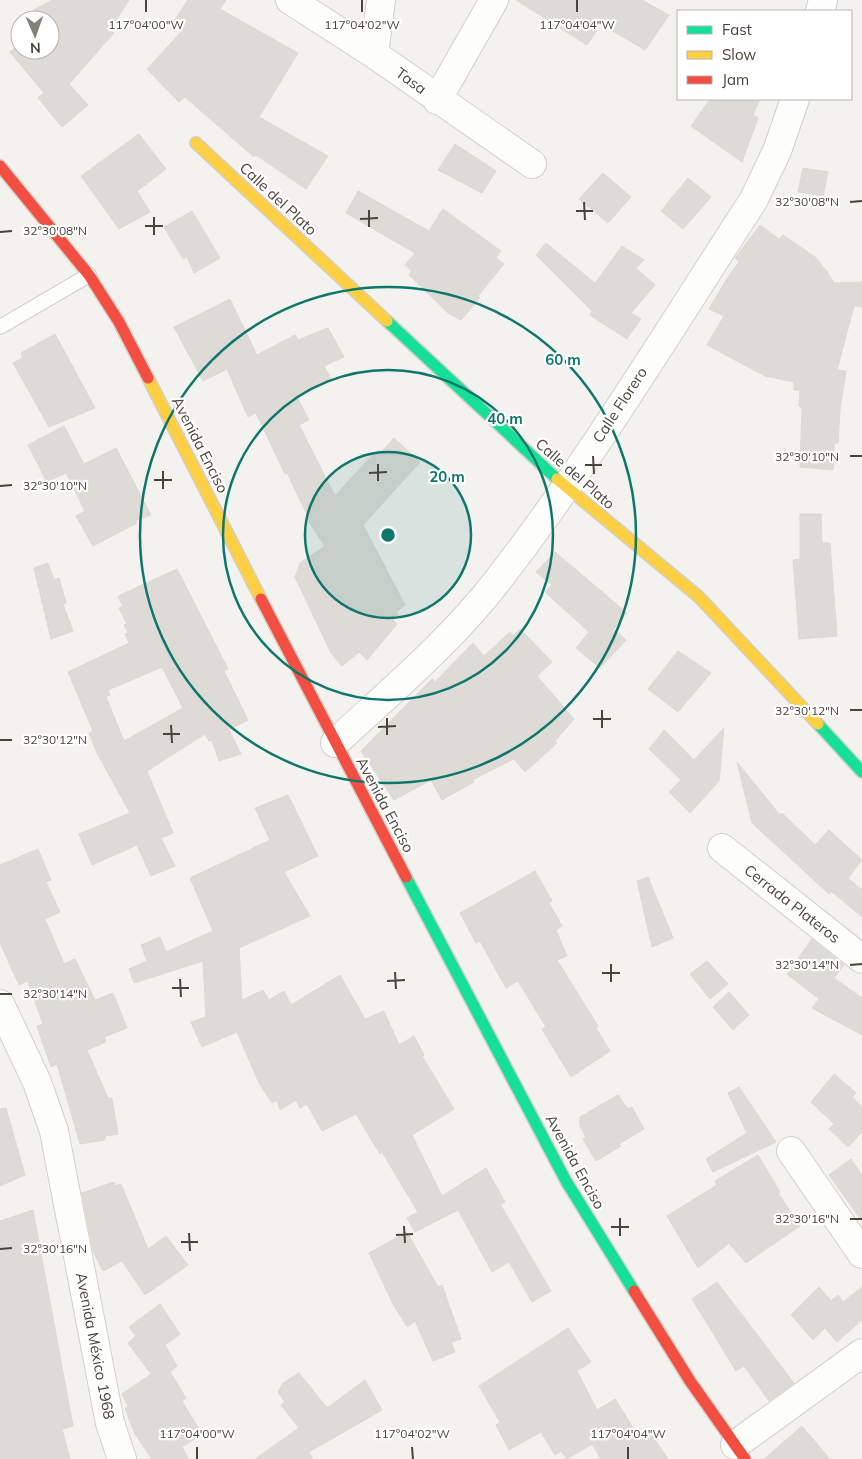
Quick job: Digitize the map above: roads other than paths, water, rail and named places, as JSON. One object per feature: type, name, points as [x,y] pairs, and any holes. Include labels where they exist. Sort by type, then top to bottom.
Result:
[{"type":"main road","name":"Calle del Plato","points":[[196,143],[566,487],[699,598],[862,772]]},
{"type":"main road","name":"Avenida Enciso","points":[[0,166],[89,276],[128,339],[335,743],[566,1181],[690,1380],[740,1452]]},
{"type":"street","name":"Tasa","points":[[290,0],[374,54],[437,100],[532,164]]},
{"type":"street","points":[[374,54],[382,0]]},
{"type":"street","points":[[437,100],[494,0]]},
{"type":"street","name":"Calle Florero","points":[[335,743],[438,648],[497,581],[566,487],[753,201],[777,151],[794,100]]},
{"type":"street","name":"Cerrada Plateros","points":[[722,848],[862,959]]},
{"type":"street","name":"Avenida México 1968","points":[[0,1004],[37,1082],[54,1131],[110,1423],[122,1459]]},
{"type":"street","points":[[792,1151],[862,1254]]},
{"type":"street","points":[[740,1452],[862,1353]]},
{"type":"lane","points":[[0,327],[89,276]]}]
